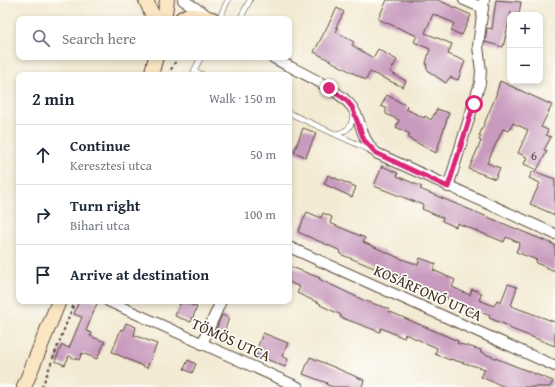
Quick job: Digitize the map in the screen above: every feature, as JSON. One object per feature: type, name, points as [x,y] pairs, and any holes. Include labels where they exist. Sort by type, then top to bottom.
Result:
[{"type":"main road","points":[[146,0],[153,16]]},
{"type":"main road","points":[[164,16],[167,0]]},
{"type":"main road","points":[[152,72],[155,60]]},
{"type":"main road","points":[[24,387],[59,304]]},
{"type":"street","points":[[183,0],[207,16]]},
{"type":"street","points":[[448,187],[480,83],[481,71],[478,46],[483,4],[464,0]]},
{"type":"street","points":[[278,60],[329,88],[350,104],[356,114],[364,140],[376,153],[448,187],[555,234]]},
{"type":"street","name":"KOSÁRFONÓ UTCA","points":[[292,248],[555,366]]},
{"type":"street","name":"TÖMÖS UTCA","points":[[115,304],[298,387]]},
{"type":"street","points":[[202,344],[220,304]]},
{"type":"lane","points":[[220,16],[228,0]]},
{"type":"lane","points":[[242,16],[250,0]]},
{"type":"lane","points":[[196,72],[194,71],[199,60]]},
{"type":"lane","points":[[336,134],[346,130],[351,125],[352,117],[350,104]]},
{"type":"lane","points":[[292,115],[376,153]]},
{"type":"path","points":[[170,72],[176,60]]},
{"type":"path","points":[[42,387],[74,304]]},
{"type":"building","points":[[387,0],[438,0],[471,15],[462,35],[451,31],[454,23],[433,14],[425,33],[452,44],[448,54],[465,61],[458,80],[450,77],[446,83],[431,73],[427,69],[426,63],[430,49],[414,42],[417,36],[378,19]]},
{"type":"building","points":[[496,0],[521,2],[519,12],[507,12],[507,30],[503,47],[485,42],[487,28],[492,29]]},
{"type":"building","points":[[337,8],[344,12],[336,27],[338,28],[336,32],[354,42],[352,45],[373,58],[378,49],[397,60],[390,72],[406,81],[403,87],[370,72],[366,80],[314,52]]},
{"type":"building","points":[[500,81],[552,105],[541,127],[548,130],[546,135],[551,137],[544,150],[547,151],[537,170],[524,164],[527,157],[518,153],[528,130],[513,123],[509,131],[503,129],[487,163],[500,168],[495,179],[469,169],[481,141],[479,140],[481,136],[479,136],[495,98]]},
{"type":"building","points":[[387,95],[407,106],[406,109],[424,118],[425,116],[431,120],[437,109],[449,113],[436,153],[408,138],[410,134],[396,127],[399,120],[386,114],[386,108],[381,106]]},
{"type":"building","points":[[303,128],[316,133],[306,157],[294,152]]},
{"type":"building","points":[[382,166],[398,173],[397,176],[422,187],[420,189],[555,245],[555,271],[536,263],[537,260],[516,252],[520,243],[506,237],[504,242],[457,223],[456,227],[442,221],[443,218],[422,209],[423,205],[374,186]]},
{"type":"building","points":[[533,171],[555,179],[555,215],[530,204],[540,183],[529,178]]},
{"type":"building","points":[[328,175],[356,187],[352,197],[324,184]]},
{"type":"building","points":[[307,212],[321,218],[323,213],[332,217],[330,223],[365,238],[363,242],[397,257],[418,265],[420,258],[436,264],[433,270],[455,280],[452,287],[470,295],[472,289],[482,293],[479,300],[494,306],[497,300],[501,302],[508,284],[517,287],[511,306],[555,322],[555,346],[509,328],[509,326],[489,318],[490,316],[474,309],[472,313],[464,309],[466,306],[340,254],[341,251],[298,232]]},
{"type":"building","points":[[292,267],[320,278],[319,279],[363,300],[389,309],[388,311],[458,341],[457,343],[481,350],[480,352],[553,381],[550,387],[505,387],[481,377],[485,369],[450,360],[435,354],[437,348],[405,334],[404,338],[381,328],[380,332],[340,317],[341,315],[297,293],[300,287],[292,283]]},
{"type":"building","points":[[78,304],[97,304],[86,331],[92,333],[90,336],[105,342],[97,359],[82,353],[79,360],[69,356],[65,365],[55,361],[62,345],[69,348],[82,317],[74,314]]},
{"type":"building","points":[[180,304],[189,304],[197,307],[191,322],[175,316]]},
{"type":"building","points":[[222,315],[229,318],[223,335],[215,332]]},
{"type":"building","points":[[126,323],[136,327],[134,335],[157,344],[147,368],[112,352],[121,329],[123,330]]},
{"type":"building","points":[[263,333],[288,343],[282,356],[288,359],[285,367],[255,354]]},
{"type":"building","points":[[310,357],[364,380],[362,387],[332,387],[326,384],[327,383],[303,374]]},
{"type":"building","points":[[188,360],[196,364],[192,373],[184,369]]},
{"type":"route","points":[[329,88],[346,100],[352,107],[356,114],[364,140],[376,153],[448,187],[474,104]]}]
